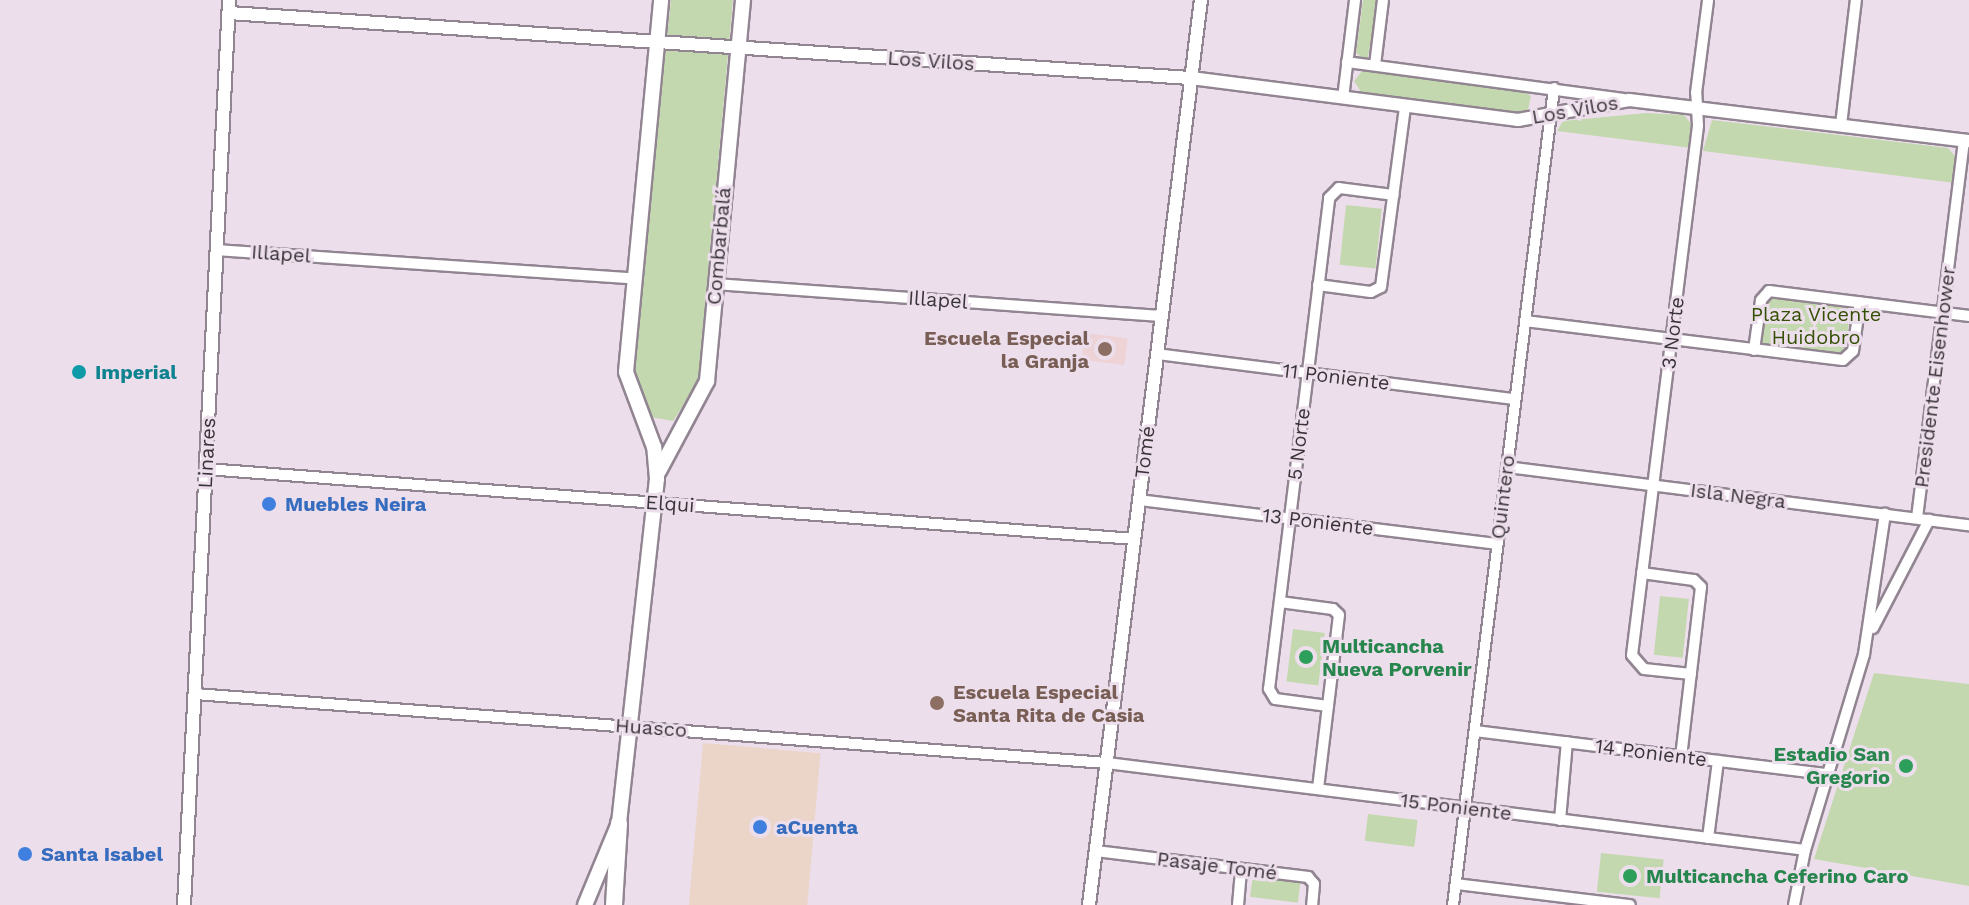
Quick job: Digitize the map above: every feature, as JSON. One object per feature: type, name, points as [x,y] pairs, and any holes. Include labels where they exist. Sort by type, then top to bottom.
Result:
[{"type":"main road","name":"Combarbalá","points":[[585,905],[619,823],[655,503],[657,479],[644,421],[626,380],[661,0]]},
{"type":"main road","name":"Combarbalá","points":[[657,479],[707,381],[743,0]]},
{"type":"main road","points":[[644,421],[662,429],[685,424]]},
{"type":"main road","points":[[614,905],[619,823]]},
{"type":"street","name":"Tomé","points":[[1089,905],[1201,0]]},
{"type":"street","points":[[1343,98],[1355,0]]},
{"type":"street","points":[[1375,65],[1383,0]]},
{"type":"street","name":"3 Norte","points":[[1691,674],[1635,664],[1632,655],[1672,339],[1708,0]]},
{"type":"street","points":[[1841,125],[1856,0]]},
{"type":"street","name":"Los Vilos","points":[[229,7],[738,48],[1191,78],[1518,120],[1629,100]]},
{"type":"street","name":"Linares","points":[[184,905],[229,7]]},
{"type":"street","name":"Los Vilos","points":[[1347,62],[1967,141]]},
{"type":"street","name":"Quintero","points":[[1453,905],[1554,88]]},
{"type":"street","points":[[1318,285],[1371,292],[1381,287],[1405,106]]},
{"type":"street","name":"Presidente Eisenhower","points":[[1868,636],[1923,519],[1943,313],[1967,141]]},
{"type":"street","name":"5 Norte","points":[[1328,706],[1279,700],[1270,693],[1318,285],[1331,193],[1339,188],[1394,195]]},
{"type":"street","name":"Illapel","points":[[217,250],[633,278]]},
{"type":"street","name":"Illapel","points":[[715,284],[1161,316]]},
{"type":"street","points":[[1754,350],[1765,293],[1969,316]]},
{"type":"street","points":[[1525,321],[1846,359],[1853,351],[1860,302]]},
{"type":"street","name":"11 Poniente","points":[[1157,354],[1515,399]]},
{"type":"street","name":"Isla Negra","points":[[1507,467],[1969,525]]},
{"type":"street","name":"Elqui","points":[[206,469],[1134,539]]},
{"type":"street","name":"13 Poniente","points":[[1139,500],[1497,544]]},
{"type":"street","name":"Presidente Eisenhower","points":[[1794,905],[1805,850],[1868,636],[1885,514]]},
{"type":"street","points":[[1642,573],[1694,580],[1701,587],[1681,756]]},
{"type":"street","points":[[1280,602],[1333,609],[1339,615],[1318,789]]},
{"type":"street","name":"Huasco","points":[[195,694],[1107,763]]},
{"type":"street","name":"14 Poniente","points":[[1475,731],[1827,774]]},
{"type":"street","points":[[1560,820],[1567,742]]},
{"type":"street","points":[[1708,838],[1718,761]]},
{"type":"street","name":"15 Poniente","points":[[1107,763],[1805,850]]},
{"type":"street","name":"Pasaje Tomé","points":[[1096,851],[1308,877],[1314,884],[1312,905]]},
{"type":"street","points":[[1238,905],[1241,869]]},
{"type":"street","points":[[1456,884],[1630,905]]},
{"type":"shaded area","name":"Escuela Especial la Granja","points":[[1085,333],[1128,338],[1124,365],[1082,360]]},
{"type":"shaded area","points":[[703,743],[821,753],[807,905],[689,905]]},
{"type":"green space","points":[[671,0],[733,0],[698,383],[673,421],[650,417],[631,378]]},
{"type":"green space","points":[[1363,0],[1379,0],[1367,61],[1356,53]]},
{"type":"green space","points":[[1363,70],[1522,91],[1531,96],[1528,110],[1516,115],[1363,95],[1354,81]]},
{"type":"green space","points":[[1646,113],[1684,115],[1692,125],[1692,148],[1557,131],[1563,121]]},
{"type":"green space","points":[[1712,120],[1948,148],[1957,158],[1955,183],[1703,151]]},
{"type":"green space","points":[[1346,205],[1382,209],[1376,268],[1340,265]]},
{"type":"green space","name":"Plaza Vicente Huidobro","points":[[1769,295],[1849,306],[1848,349],[1836,356],[1763,344],[1760,338]]},
{"type":"green space","points":[[1660,596],[1689,599],[1683,658],[1654,655]]},
{"type":"green space","name":"Multicancha Nueva Porvenir","points":[[1293,629],[1325,633],[1318,686],[1287,682]]},
{"type":"green space","name":"Estadio San Gregorio","points":[[1874,673],[1969,684],[1969,886],[1814,859]]},
{"type":"green space","points":[[1368,814],[1418,820],[1414,847],[1365,841]]},
{"type":"green space","name":"Multicancha Ceferino Caro","points":[[1601,853],[1664,860],[1660,898],[1597,892]]},
{"type":"green space","points":[[1253,874],[1301,880],[1298,903],[1250,897]]},
{"type":"place","name":"Escuela Especial la Granja","points":[[1105,349]]},
{"type":"place","name":"Imperial","points":[[79,372]]},
{"type":"place","name":"Muebles Neira","points":[[269,504]]},
{"type":"place","name":"Multicancha Nueva Porvenir","points":[[1306,657]]},
{"type":"place","name":"Escuela Especial Santa Rita de Casia","points":[[937,703]]},
{"type":"place","name":"Estadio San Gregorio","points":[[1906,766]]},
{"type":"place","name":"aCuenta","points":[[760,827]]},
{"type":"place","name":"Santa Isabel","points":[[25,854]]},
{"type":"place","name":"Multicancha Ceferino Caro","points":[[1630,876]]}]
